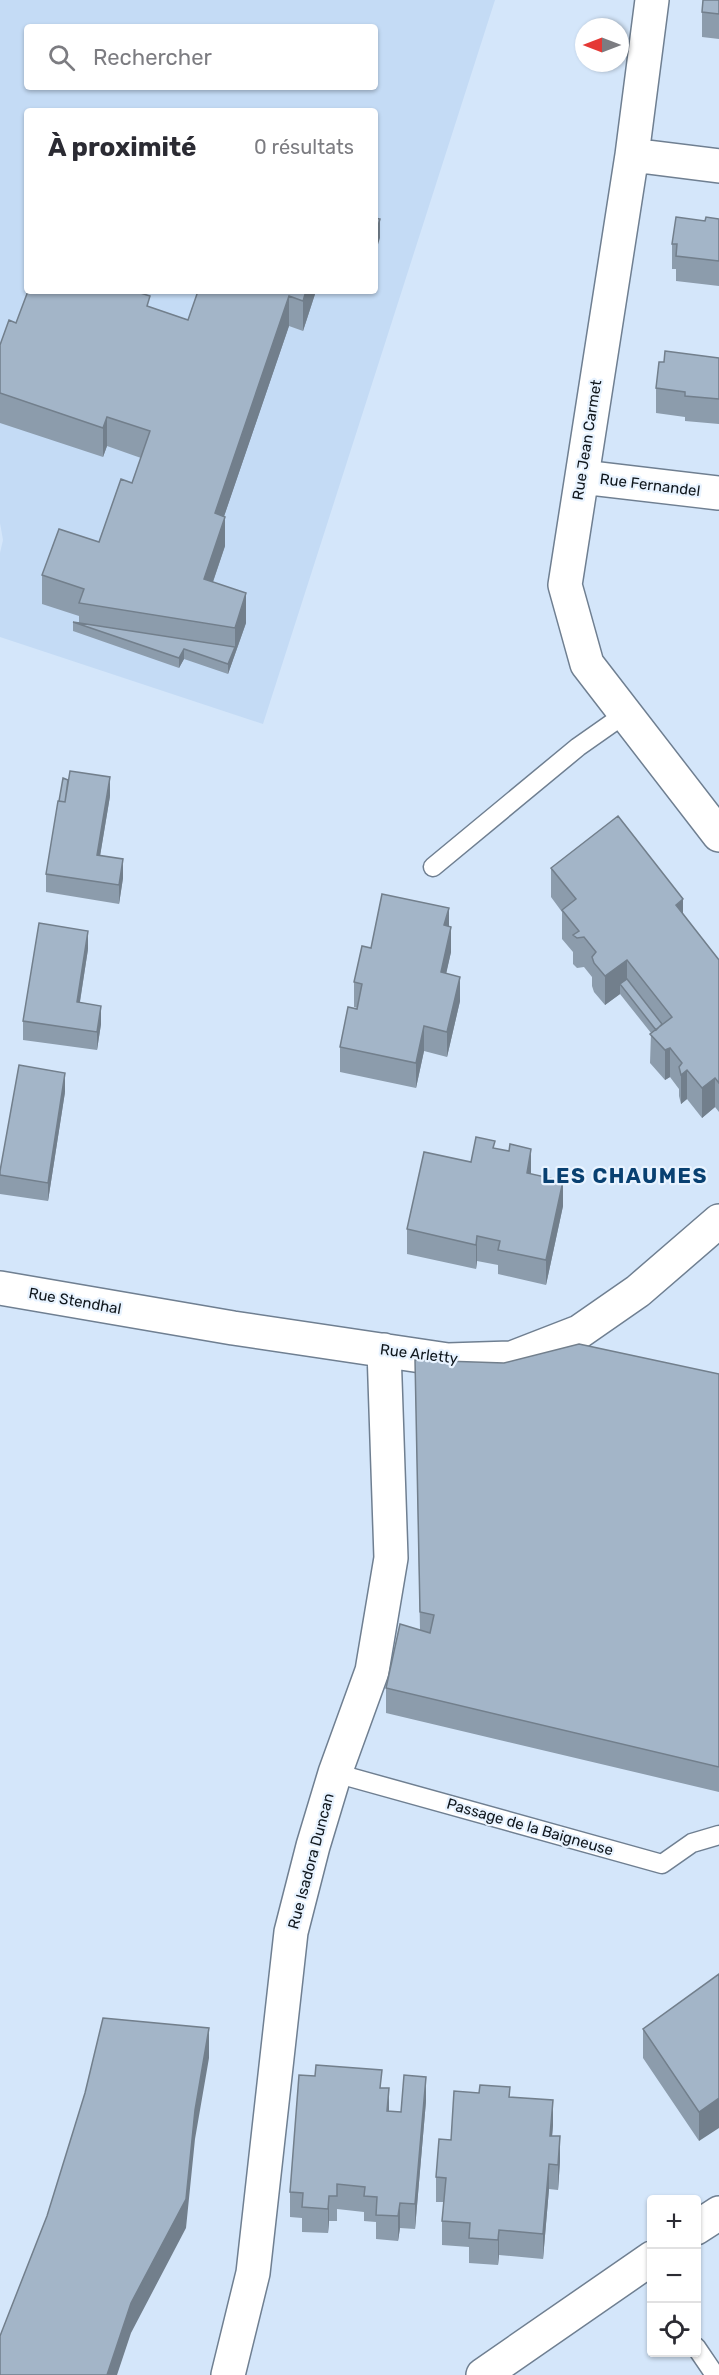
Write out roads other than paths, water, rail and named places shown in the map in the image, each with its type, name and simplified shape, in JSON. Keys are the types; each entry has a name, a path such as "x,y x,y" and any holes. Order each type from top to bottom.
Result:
{"street":[{"name":"Rue Jean Carmet","path":"652,0 632,155 565,585 587,664 719,835"},
{"path":"632,155 719,166"},
{"name":"Rue Fernandel","path":"582,477 719,493"},
{"name":"Rue Arletty","path":"149,1314 448,1360 512,1358 579,1332 638,1291 719,1221"},
{"name":"Rue Stendhal","path":"0,1288 149,1314"},
{"name":"Rue Isadora Duncan","path":"228,2375 253,2273 291,1932 335,1773 372,1671 391,1558 384,1350"},
{"path":"701,2225 719,2213"},
{"path":"483,2375 647,2269"}],"lane":[{"path":"433,867 578,747 625,714"},
{"name":"Passage de la Baigneuse","path":"335,1773 662,1864 692,1843 719,1835"},
{"path":"701,2354 715,2375"}],"district":[{"name":"LES CHAUMES","path":"625,1176"}]}
